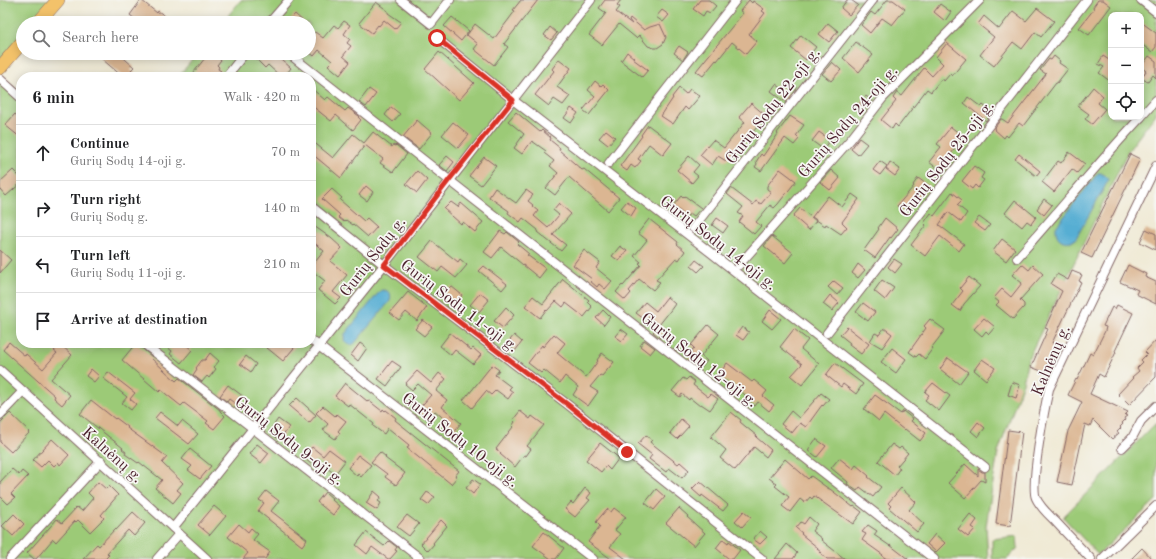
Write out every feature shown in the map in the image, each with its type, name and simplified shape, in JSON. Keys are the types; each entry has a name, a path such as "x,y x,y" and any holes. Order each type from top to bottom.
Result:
{"main road":[{"path":"44,16 58,0"},
{"path":"0,68 16,49"}],"street":[{"path":"275,16 290,0"},
{"path":"401,0 431,24 450,0"},
{"name":"Gurių Sodų g.","path":"157,559 176,531 253,429 384,265 591,0"},
{"path":"609,163 736,0"},
{"name":"Gurių Sodų 22-oji g.","path":"693,228 873,0"},
{"name":"Gurių Sodų 24-oji g.","path":"739,265 851,138 883,98 980,0"},
{"name":"Gurių Sodų 25-oji g.","path":"827,333 1087,0"},
{"path":"1141,0 1156,12"},
{"name":"Gurių Sodų 14-oji g.","path":"437,38 513,100 985,467"},
{"path":"230,72 239,60"},
{"name":"Gurių Sodų 12-oji g.","path":"297,60 312,72"},
{"name":"Gurių Sodų 12-oji g.","path":"316,75 934,559"},
{"path":"0,79 16,93"},
{"path":"1144,114 1156,100"},
{"path":"1017,258 1056,215 1114,145 1138,120"},
{"name":"Kalnėnų g.","path":"1091,559 1040,504 1035,496 1034,485 1045,405 1049,389 1156,166"},
{"name":"Gurių Sodų 11-oji g.","path":"316,210 384,265 567,404 762,559"},
{"name":"Gurių Sodų 10-oji g.","path":"316,344 593,559"},
{"name":"Gurių Sodų 9-oji g.","path":"149,348 421,559"},
{"name":"Kalnėnų g.","path":"0,370 207,559"},
{"path":"0,415 23,391"},
{"path":"1122,448 1132,438 1141,421 1156,406"},
{"path":"10,559 101,461"},
{"path":"1102,559 1156,506"}],"green space":[{"path":"0,0 52,0 38,16 16,16 16,42 0,61"},
{"path":"241,0 1156,0 1156,114 1128,151 1028,359 1023,383 998,452 986,526 988,559 0,559 0,78 16,89 16,348 316,348 316,72 182,72 192,60 316,60 316,16 228,16"},
{"path":"1156,423 1156,500 1098,555 1063,517"},
{"path":"1017,536 1018,548 1007,559 992,559 992,539"}],"water":[{"path":"1098,173 1101,173 1108,178 1108,181 1075,240 1061,240 1057,235 1056,227"},
{"path":"382,290 389,293 391,296 390,301 354,344 348,344 344,339 345,334"}],"building":[{"path":"141,0 157,13 158,11 165,16 131,16 130,15"},
{"path":"521,0 538,0 504,44 508,47 494,65 474,49 478,44 467,35 475,24 494,39 515,11 513,10"},
{"path":"605,0 621,0 617,5 620,7 616,12 632,24 629,20 630,18 644,30 660,24 666,37 663,44 657,48 648,46 639,35 636,38 619,24 602,45 589,35 606,13 599,8"},
{"path":"700,0 709,0 716,6 710,13 706,11 703,16 693,9"},
{"path":"749,0 752,3 753,1 764,9 762,11 765,13 749,34 757,41 746,54 732,42 703,76 696,71 743,13 740,11"},
{"path":"847,0 851,0 858,5 849,15 841,8"},
{"path":"887,0 893,0 905,9 892,25 882,18 870,33 861,25 871,12 875,15"},
{"path":"1098,0 1103,0 1111,6 1089,35 1079,28 1094,9 1093,7"},
{"path":"376,2 401,22 395,29 384,20 372,33 359,23"},
{"path":"940,4 951,12 945,21 934,12"},
{"path":"1037,8 1054,21 1041,37 1035,32 1022,49 1013,42 994,66 980,55 994,37 978,24 984,16 999,29 1013,11 1026,21"},
{"path":"662,10 669,15 663,22 656,17"},
{"path":"452,17 469,31 461,41 444,26"},
{"path":"344,21 350,25 344,34 350,39 347,43 351,46 343,56 350,62 340,75 328,65 332,61 319,50 316,54 316,33 323,38 334,25 338,28"},
{"path":"828,23 838,31 829,42 819,34"},
{"path":"1144,24 1156,33 1156,47 1152,52 1144,46"},
{"path":"550,27 557,33 551,40 544,35"},
{"path":"801,35 816,47 806,60 791,48"},
{"path":"856,42 873,55 859,72 843,58"},
{"path":"947,43 966,59 952,76 950,74 944,81 942,78 931,92 927,89 898,127 895,124 892,129 881,120 896,101 893,98 897,92 902,96 924,68 932,76 943,64 936,57"},
{"path":"679,46 688,52 683,60 674,53"},
{"path":"439,52 474,83 459,100 425,69"},
{"path":"627,52 634,58 633,59 648,70 642,77 621,61"},
{"path":"1054,56 1060,61 1059,63 1068,69 1023,126 1019,123 1008,137 1006,135 1004,138 994,129 995,127 1001,119 1008,123 1046,74 1040,70 1049,59 1051,60"},
{"path":"1103,56 1108,59 1108,80 1099,73 1104,67 1098,64"},
{"path":"1149,56 1156,61 1156,78 1153,75 1148,82 1144,80 1144,74 1146,71 1144,69 1144,63"},
{"path":"559,59 571,68 557,87 570,96 563,105 554,99 549,106 535,95 554,71 552,69"},
{"path":"103,60 126,60 134,67 131,70 133,72 117,72"},
{"path":"203,60 221,60 217,65 220,72 194,72"},
{"path":"257,60 282,60 291,68 288,72 276,72 268,65 265,68"},
{"path":"832,62 841,70 831,81 822,74"},
{"path":"595,81 601,86 603,84 609,90 589,115 583,110 595,96 588,90"},
{"path":"776,84 789,94 784,101 771,91"},
{"path":"1093,87 1103,96 1098,103 1105,109 1092,124 1085,119 1089,114 1078,106"},
{"path":"679,88 686,94 690,89 700,96 688,110 685,107 673,124 661,116"},
{"path":"369,89 376,94 366,107 359,102"},
{"path":"316,92 325,100 328,97 345,111 348,108 359,116 358,117 361,120 353,130 336,115 331,121 316,109"},
{"path":"866,96 872,101 866,109 859,104"},
{"path":"968,97 981,107 983,105 992,112 986,121 964,103"},
{"path":"751,103 766,116 739,149 738,147 726,161 718,156 712,165 700,155 713,140 724,148 745,122 739,117"},
{"path":"391,107 400,114 393,122 385,115"},
{"path":"571,108 578,113 571,123 564,118"},
{"path":"516,112 540,132 542,130 551,138 550,140 560,148 559,150 582,170 584,169 619,198 608,211 569,177 555,195 546,188 558,173 550,166 554,161 544,153 546,151 532,141 522,154 514,148 524,134 508,121"},
{"path":"15,114 16,115 16,134 5,125"},
{"path":"790,116 804,125 796,136 799,139 794,145 785,138 761,171 755,167 757,164 756,162 761,154 763,156 778,134 777,133"},
{"path":"417,120 432,133 419,149 403,137"},
{"path":"453,122 469,135 458,148 442,135"},
{"path":"648,125 672,143 663,155 649,144 638,159 641,161 635,168 631,165 627,171 620,166 642,136 641,135"},
{"path":"951,127 964,137 950,155 953,156 941,171 929,162 941,147 937,144"},
{"path":"606,130 615,137 608,145 599,138"},
{"path":"373,132 392,147 393,145 396,145 407,154 393,172 380,163 383,159 365,145 341,178 316,157 316,144 333,158 353,134 364,143"},
{"path":"819,132 830,140 823,149 812,141"},
{"path":"859,138 867,144 858,155 851,149"},
{"path":"1069,152 1085,164 1077,173 1072,169 1054,192 1042,182 1058,161 1061,163"},
{"path":"1019,154 1040,171 1036,176 1015,159"},
{"path":"1130,154 1140,159 1092,258 1081,253"},
{"path":"447,156 454,162 447,171 439,165"},
{"path":"689,156 699,165 693,172 698,176 692,183 677,170"},
{"path":"484,157 496,166 481,185 469,176"},
{"path":"880,161 887,166 880,175 873,170"},
{"path":"890,162 900,169 895,176 886,169"},
{"path":"974,166 984,173 981,178 984,180 978,188 975,185 972,189 962,181"},
{"path":"780,169 796,181 778,204 774,208 770,205 756,222 761,226 754,234 739,222 743,216 738,213 743,207 727,194 731,188 753,205 756,201 761,204 771,192 767,189 767,186"},
{"path":"13,170 16,173 16,187 6,196 0,189 0,182"},
{"path":"831,170 840,178 830,190 820,182"},
{"path":"417,171 427,180 417,193 406,184"},
{"path":"918,178 929,186 923,193 922,192 905,213 897,206 914,186 913,185"},
{"path":"366,186 373,192 367,201 359,195"},
{"path":"495,188 516,203 526,190 533,195 528,201 538,211 534,216 548,228 559,215 553,210 559,203 571,214 553,235 566,245 561,251 537,232 538,230 523,218 520,222 508,213 509,211 489,197"},
{"path":"332,189 342,198 340,200 364,221 367,218 377,227 368,237 353,224 346,220 344,222 338,217 340,215 322,199"},
{"path":"952,192 962,200 957,205 967,213 961,222 948,212 939,225 964,244 959,251 940,236 925,256 911,245 926,225 924,223 931,213 934,216"},
{"path":"852,194 859,199 842,222 847,227 841,234 812,217 828,196 842,207"},
{"path":"681,196 683,198 685,196 701,208 694,216 690,213 687,217 673,206"},
{"path":"1044,199 1052,205 1044,215 1037,209"},
{"path":"1015,200 1036,217 1031,224 1027,221 1022,227 1005,213"},
{"path":"627,201 636,208 631,216 621,208"},
{"path":"451,202 458,207 461,203 483,222 475,232 463,222 461,224 444,209"},
{"path":"800,208 816,221 809,230 793,216"},
{"path":"979,217 990,225 985,231 974,223"},
{"path":"717,218 728,226 723,233 712,225"},
{"path":"885,218 898,229 891,238 890,237 875,258 864,250"},
{"path":"649,219 678,242 677,244 685,251 679,260 676,258 656,280 660,282 653,290 639,279 629,291 631,293 625,300 616,292 641,265 639,263 641,262 634,256 647,240 638,233"},
{"path":"316,228 342,248 330,261 347,275 333,292 341,298 335,304 318,290 325,281 316,274 316,261 324,251 316,244"},
{"path":"1146,229 1156,234 1156,250 1140,242"},
{"path":"500,231 505,234 507,232 519,242 517,244 529,254 527,255 546,269 539,278 501,247 492,258 484,252"},
{"path":"772,236 793,253 785,263 764,246"},
{"path":"1002,239 1015,249 1006,261 993,251"},
{"path":"432,241 458,262 460,259 467,265 456,278 442,267 438,272 419,257"},
{"path":"620,246 627,251 619,261 612,256"},
{"path":"0,250 11,260 0,273"},
{"path":"584,250 600,262 596,268 612,281 605,289 599,284 597,287 590,281 592,279 573,265"},
{"path":"894,259 902,264 895,273 888,267"},
{"path":"696,260 704,266 698,272 691,266"},
{"path":"858,264 865,270 858,278 852,273"},
{"path":"1022,264 1029,270 1033,265 1043,274 1020,300 1024,304 1024,307 1013,319 996,305 999,302 994,298 1002,289 1011,297 1022,283 1012,275"},
{"path":"1128,265 1146,274 1145,277 1156,282 1156,304 1136,294 1138,290 1120,282"},
{"path":"484,266 507,284 502,290 479,271"},
{"path":"1072,271 1082,275 1079,281 1081,282 1052,343 1056,345 1044,372 1031,367 1048,329 1045,328 1062,291 1051,284 1057,274 1068,280"},
{"path":"969,277 980,286 964,304 960,311 952,305 963,291 960,288"},
{"path":"563,279 589,300 587,302 592,307 584,317 566,303 563,307 556,301 540,318 525,306 533,296 543,304"},
{"path":"882,280 894,288 885,300 874,291"},
{"path":"834,281 843,288 837,295 828,287"},
{"path":"451,286 462,295 454,306 442,296"},
{"path":"408,292 427,307 417,321 406,312 399,320 390,313"},
{"path":"480,293 489,300 479,312 470,305"},
{"path":"830,295 839,303 832,311 823,304"},
{"path":"667,297 675,304 659,325 666,330 660,338 653,332 658,325 647,316 644,319 636,313 645,302 656,311"},
{"path":"863,303 875,312 868,321 856,312"},
{"path":"1117,305 1133,313 1104,377 1099,374 1090,394 1128,412 1125,415 1127,416 1124,418 1125,420 1120,427 1121,428 1117,432 1119,433 1112,439 1093,420 1090,426 1085,424 1072,485 1057,482 1068,431 1082,402 1068,395 1090,353 1093,355 1105,331 1106,327 1103,326 1112,307 1115,309"},
{"path":"506,307 514,315 503,328 494,321"},
{"path":"603,310 610,317 604,325 596,318"},
{"path":"770,310 781,319 772,329 762,321"},
{"path":"984,318 995,327 989,334 986,331 982,336 974,329"},
{"path":"930,319 945,330 925,359 919,354 916,357 909,352 926,328 924,326"},
{"path":"423,320 432,327 424,336 415,329"},
{"path":"708,325 719,334 701,356 707,361 701,368 687,356 694,348 691,345"},
{"path":"742,327 749,332 743,340 736,335"},
{"path":"847,327 869,344 861,354 849,345 850,343 840,335"},
{"path":"884,328 892,334 882,348 870,341 875,333 879,335"},
{"path":"621,329 628,334 622,341 615,336"},
{"path":"794,329 808,340 801,349 819,364 802,385 791,376 802,364 780,347"},
{"path":"450,333 471,350 473,348 481,355 473,364 455,350 451,355 440,346"},
{"path":"554,334 565,343 557,353 586,377 602,353 614,362 590,387 598,392 588,406 573,395 578,387 565,376 560,383 544,370 541,373 528,363 542,345 543,347"},
{"path":"514,335 522,342 515,351 507,344"},
{"path":"644,340 655,348 650,354 640,346"},
{"path":"1156,340 1156,377 1129,405 1118,394 1139,371 1137,368 1143,362 1141,360 1147,354 1145,352"},
{"path":"9,342 43,369 57,353 54,351 57,348 64,348 72,355 51,379 70,395 62,405 54,398 55,396 3,350"},
{"path":"360,343 367,348 358,361 351,355"},
{"path":"132,348 142,348 176,381 179,378 220,410 225,416 214,429 206,423 208,421 184,403 181,406 161,390 159,392 122,360"},
{"path":"168,348 190,348 192,350 181,363 170,354 172,351"},
{"path":"267,348 294,348 283,361"},
{"path":"892,348 906,359 896,373 881,362"},
{"path":"210,353 219,361 214,367 216,369 209,378 207,376 202,382 193,375 202,360 205,360"},
{"path":"246,356 256,364 251,372 240,364"},
{"path":"948,358 968,372 959,384 940,369"},
{"path":"982,359 995,368 986,380 974,370"},
{"path":"392,361 401,367 387,386 378,379"},
{"path":"727,363 752,382 754,380 767,391 763,396 774,405 769,411 758,402 755,406 748,401 750,399 732,384 731,385 718,376"},
{"path":"835,363 863,384 856,394 843,384 841,387 826,375"},
{"path":"492,365 499,370 495,375 511,387 509,389 513,392 508,399 496,390 491,395 486,391 472,408 463,400"},
{"path":"91,369 99,376 94,382 86,376"},
{"path":"417,371 431,383 439,373 446,379 436,391 447,400 442,407 461,423 452,434 444,427 448,422 435,411 428,420 417,411 431,395 418,384 412,390 405,384"},
{"path":"108,372 135,393 130,399 136,404 131,410 122,403 127,397 103,378"},
{"path":"689,377 695,382 693,385 708,397 711,394 718,399 710,410 701,404 700,406 690,398 689,400 682,394 680,397 672,391 683,378 686,380"},
{"path":"1012,382 1020,385 1016,398 1008,395"},
{"path":"345,383 382,411 383,409 385,411 386,410 396,418 395,420 459,471 455,476 457,477 451,484 407,448 409,445 388,428 384,434 349,404 348,406 335,396"},
{"path":"933,383 950,396 939,411 925,400 929,395 925,392"},
{"path":"228,385 244,397 237,405 229,399 227,402 220,396"},
{"path":"821,393 829,399 823,406 822,405 806,427 800,423 792,433 781,424 791,411 799,418"},
{"path":"875,395 901,414 903,411 913,419 911,421 926,433 920,441 884,414 879,421 864,409"},
{"path":"297,398 316,415 309,423 289,406"},
{"path":"91,400 167,457 162,463 183,483 177,490 181,493 173,503 155,488 162,480 139,462 138,463 125,454 126,452 122,449 123,448 80,414"},
{"path":"323,406 335,416 337,414 346,421 338,431 340,433 335,439 323,430 328,424 316,413"},
{"path":"520,411 530,419 532,416 544,425 527,446 531,449 526,456 524,455 515,467 496,449 513,427 512,426 515,422 513,420"},
{"path":"160,412 178,426 182,421 198,434 189,444 155,418"},
{"path":"731,412 771,450 766,457 754,447 735,470 720,458 726,450 711,437"},
{"path":"10,413 30,432 11,452 0,442 0,423"},
{"path":"278,419 289,427 280,440 269,432"},
{"path":"681,419 689,426 677,439 670,433"},
{"path":"978,422 985,428 978,437 971,431"},
{"path":"1008,430 1022,432 1010,526 996,524"},
{"path":"646,435 652,440 650,442 678,464 680,462 689,470 682,478 669,468 666,472 649,459 652,455 638,444"},
{"path":"52,439 69,455 60,465 58,462 54,466 48,460 41,467 33,460"},
{"path":"816,439 826,446 817,457 808,450"},
{"path":"600,443 619,458 610,470 606,466 601,472 586,460"},
{"path":"257,444 269,453 261,463 249,454"},
{"path":"892,444 899,449 901,447 908,453 897,466 900,468 895,475 878,461"},
{"path":"312,447 323,456 329,449 345,461 335,474 316,460 312,465 303,457"},
{"path":"190,449 211,466 200,479 188,470 192,466 182,459"},
{"path":"380,452 386,457 385,458 405,473 396,485 385,477 387,474 371,462"},
{"path":"358,455 371,465 361,477 358,474 357,476 348,468"},
{"path":"839,458 853,469 856,465 881,487 873,497 860,487 857,491 847,484 848,482 831,468"},
{"path":"785,459 808,479 811,476 862,512 853,524 814,496 812,499 810,497 805,503 800,499 790,512 782,506 789,497 775,486 777,484 769,478"},
{"path":"965,464 978,476 978,469 985,472 985,482 981,480 965,498 948,483"},
{"path":"12,469 19,475 22,471 28,476 11,494 15,498 8,504 0,496 0,482"},
{"path":"473,479 480,484 473,494 466,488"},
{"path":"700,481 728,505 723,511 702,495 701,497 692,489"},
{"path":"98,482 106,489 109,486 118,495 101,515 104,518 90,532 78,520 76,522 75,521 56,542 53,539 36,559 27,553 57,519 62,523 77,507 82,511 93,498 88,493"},
{"path":"585,488 591,493 587,498 590,500 575,517 565,509 571,502 573,504"},
{"path":"901,488 916,502 909,510 924,524 917,532 889,508 891,506 888,503"},
{"path":"656,489 665,497 654,510 645,503"},
{"path":"266,491 279,501 271,511 307,539 302,546 258,511 264,503 259,500"},
{"path":"374,491 381,497 378,501 381,503 377,510 366,503"},
{"path":"325,492 339,506 333,515 317,502"},
{"path":"427,492 435,497 428,505 421,500"},
{"path":"214,506 226,516 210,535 198,525"},
{"path":"614,508 626,517 615,530 620,534 610,547 626,559 611,559 588,542 600,526 596,522 607,509 611,512"},
{"path":"679,508 705,533 694,546 666,523"},
{"path":"744,511 751,517 742,527 735,521"},
{"path":"133,512 145,523 134,536 128,530 107,553 109,555 105,559 83,559 97,544 99,546"},
{"path":"14,514 24,524 13,536 2,526"},
{"path":"970,514 977,520 972,527 975,529 968,537 958,529"},
{"path":"407,515 419,524 409,536 397,527"},
{"path":"809,517 817,524 812,531 845,559 827,559 820,553 821,552 817,549 818,548 801,534 802,533 796,528 801,522 804,524"},
{"path":"441,520 447,526 428,551 421,544"},
{"path":"239,524 248,532 251,528 258,534 253,540 270,552 265,559 243,559 248,553 228,537"},
{"path":"868,525 877,531 874,535 908,559 887,559 862,540 866,534 862,532"},
{"path":"760,531 767,537 760,544 753,539"},
{"path":"366,532 384,546 389,541 397,547 395,550 397,551 390,559 372,547 367,554 356,545"},
{"path":"544,532 564,548 556,559 551,559 533,546"},
{"path":"935,534 945,543 936,552 927,544"},
{"path":"723,539 728,543 729,541 740,550 733,559 729,559 716,548"},
{"path":"787,544 797,553 793,559 775,559"},
{"path":"1142,548 1152,559 1131,559"}],"route":[{"path":"437,38 513,100 384,265 567,404 627,452"}]}
